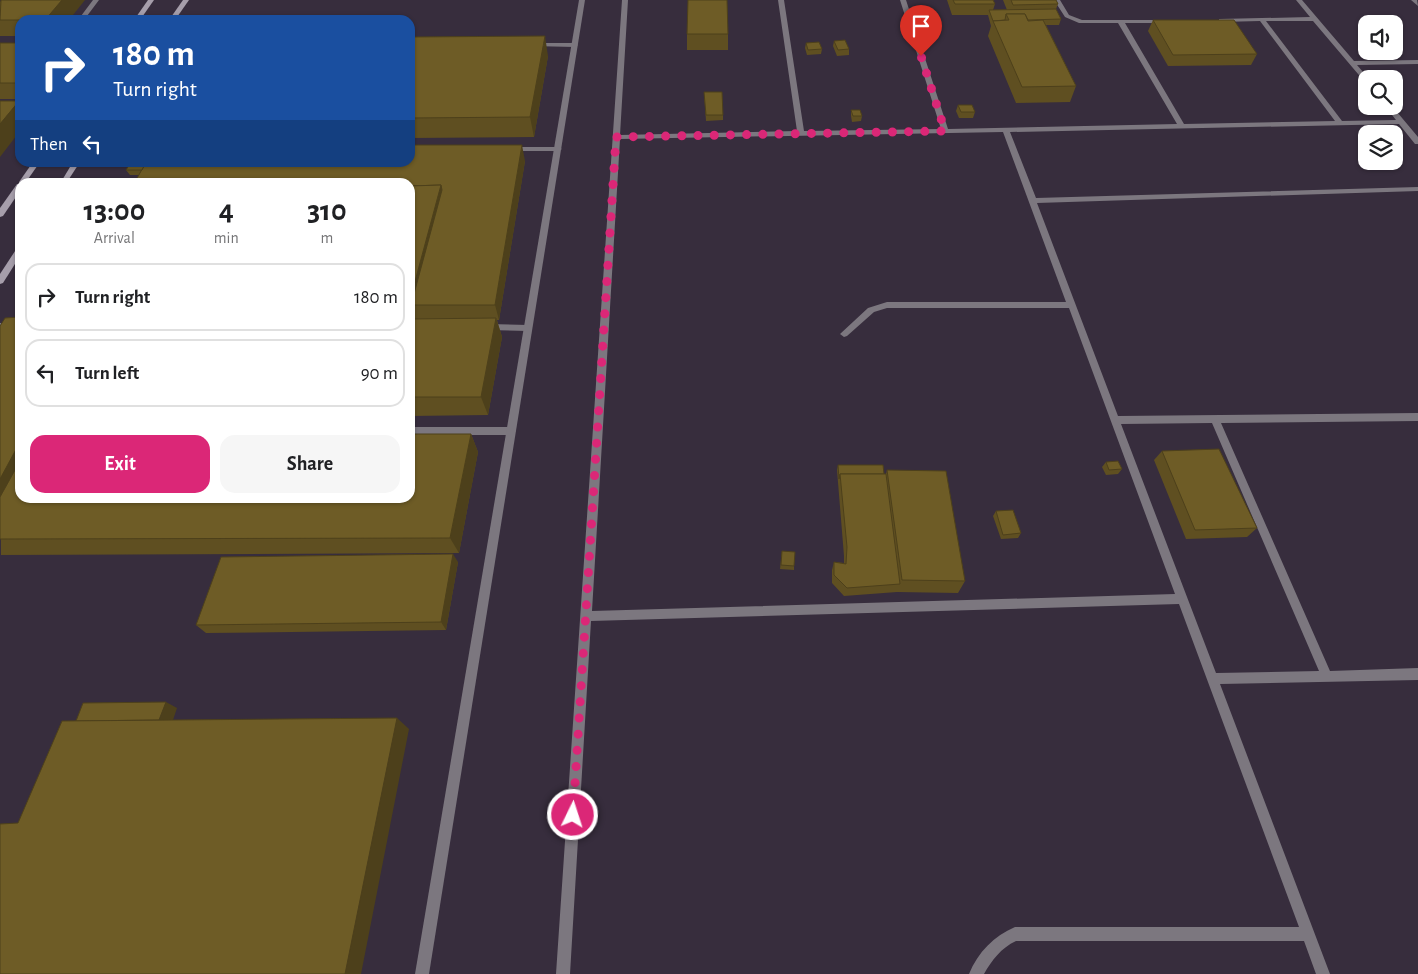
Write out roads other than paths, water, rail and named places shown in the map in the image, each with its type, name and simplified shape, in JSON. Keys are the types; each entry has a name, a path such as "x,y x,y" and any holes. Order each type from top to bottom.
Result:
{"main road":[{"path":"140,15 151,0"},
{"path":"176,15 186,0"},
{"path":"25,178 33,167"},
{"path":"67,178 74,167"},
{"path":"0,214 15,193"},
{"path":"0,281 15,258"}],"street":[{"path":"85,15 96,0"},
{"path":"422,974 582,0"},
{"path":"563,974 625,0"},
{"path":"781,0 801,134"},
{"path":"903,0 945,131"},
{"path":"1057,0 1064,14 1076,21 1168,21"},
{"path":"1299,0 1358,70"},
{"path":"1414,0 1418,4"},
{"path":"1215,20 1315,19"},
{"path":"1262,20 1340,123"},
{"path":"1120,21 1182,126"},
{"path":"526,45 575,45"},
{"path":"1352,63 1418,62"},
{"path":"1395,115 1418,142"},
{"path":"616,137 1401,122"},
{"path":"1006,130 1323,974"},
{"path":"498,149 558,149"},
{"path":"1033,201 1418,189"},
{"path":"844,334 871,310 886,305 1072,304"},
{"path":"0,326 15,326"},
{"path":"479,327 528,328"},
{"path":"1115,420 1418,416"},
{"path":"1215,419 1327,676"},
{"path":"415,431 511,431"},
{"path":"586,616 1182,600"},
{"path":"1212,679 1418,674"},
{"path":"976,974 992,948 1003,939 1015,934 1308,934"}]}
